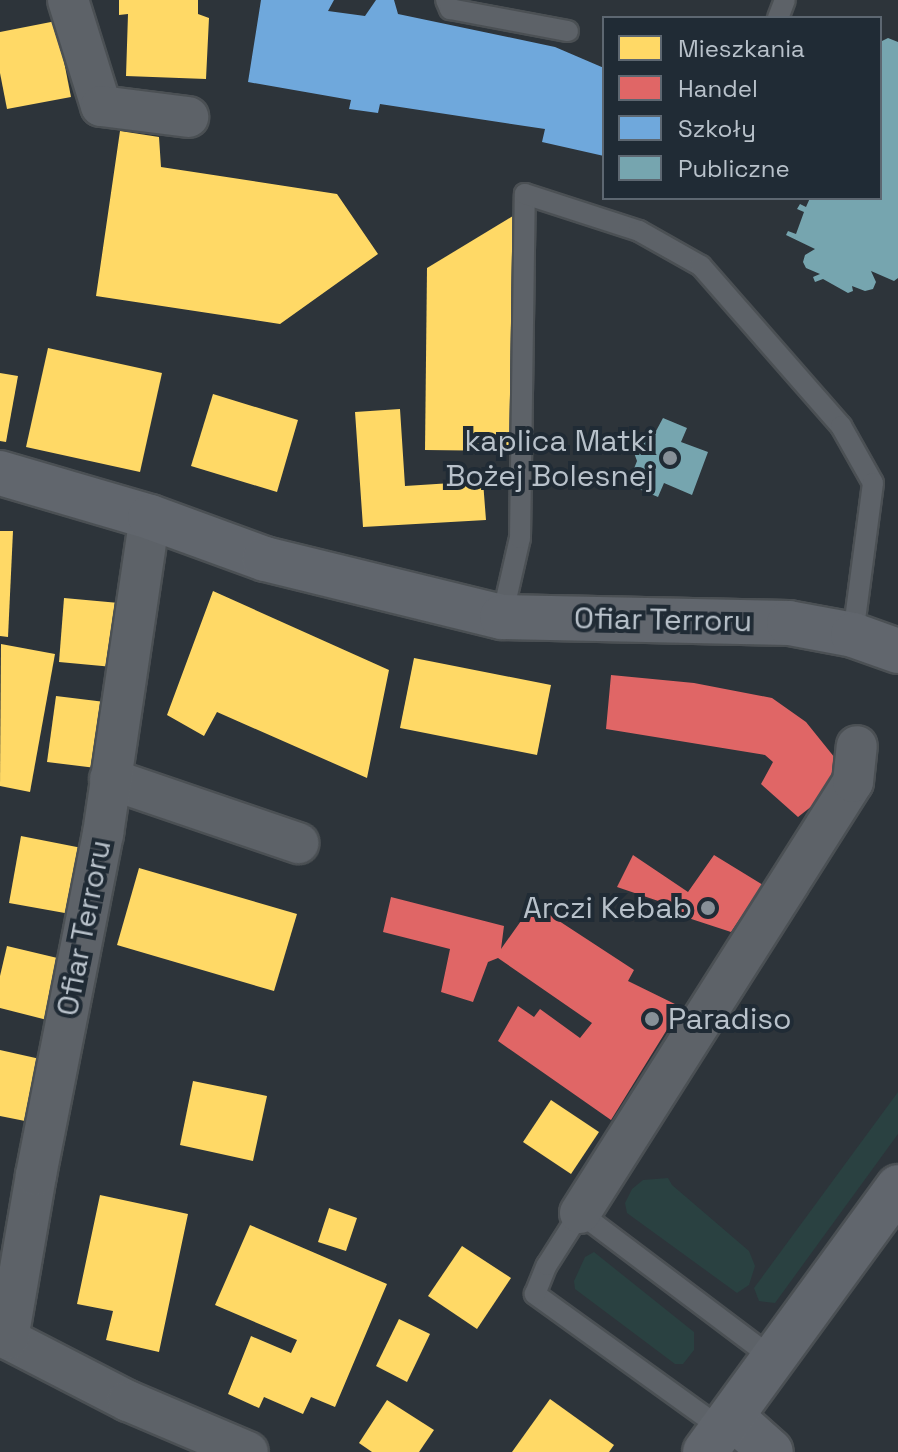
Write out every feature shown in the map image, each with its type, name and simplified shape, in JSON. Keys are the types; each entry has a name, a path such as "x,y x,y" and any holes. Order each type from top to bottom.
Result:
{"street":[{"path":"68,0 101,106 188,117"},
{"name":"Ofiar Terroru","path":"0,473 150,517 265,559 502,617 789,623 853,635 898,651"},
{"name":"Ofiar Terroru","path":"4,1337 103,834 150,517"},
{"path":"580,1213 853,782 857,746"},
{"path":"110,779 298,843"},
{"path":"771,1452 720,1432 898,1187"},
{"path":"4,1337 128,1401 248,1452"}],"lane":[{"path":"446,0 450,9 568,31"},
{"path":"502,617 520,538 525,194 639,231 701,266 841,426 873,483 853,635"},
{"path":"720,1432 535,1294 547,1265 580,1213 774,1359"}],"green space":[{"path":"898,1092 898,1134 775,1303 759,1301 754,1288"},
{"path":"668,1178 672,1185 749,1251 755,1266 749,1285 737,1293 627,1213 625,1203 632,1189 643,1180"},
{"path":"594,1252 694,1332 694,1350 683,1364 675,1364 575,1289 574,1281 585,1257"}],"building: Mieszkania":[{"path":"119,0 198,0 198,14 209,18 206,79 126,76 128,14 119,15"},
{"path":"56,21 71,97 7,109 0,73 0,32"},
{"path":"120,131 159,137 161,167 337,194 378,254 280,324 96,296"},
{"path":"513,216 510,451 425,450 427,268"},
{"path":"48,348 162,373 140,472 26,447"},
{"path":"0,373 18,376 6,442 0,441"},
{"path":"213,394 298,420 277,492 191,466"},
{"path":"400,409 405,486 483,481 486,520 363,527 355,412"},
{"path":"0,531 13,531 8,637 0,636"},
{"path":"213,591 389,670 367,778 217,712 204,736 167,715"},
{"path":"64,598 119,603 113,667 59,662"},
{"path":"1,644 55,654 30,792 0,786"},
{"path":"414,658 551,685 537,755 400,728"},
{"path":"56,696 105,702 96,768 47,762"},
{"path":"21,836 87,849 76,915 9,903"},
{"path":"139,868 297,914 274,991 117,945"},
{"path":"7,946 70,961 55,1022 0,1008 0,976"},
{"path":"0,1050 49,1061 35,1123 0,1116"},
{"path":"193,1081 267,1096 253,1161 180,1145"},
{"path":"551,1100 599,1132 571,1174 523,1142"},
{"path":"100,1195 188,1214 159,1352 106,1340 113,1311 77,1304"},
{"path":"329,1208 357,1218 346,1251 318,1242"},
{"path":"250,1225 387,1284 335,1407 311,1397 303,1414 264,1397 259,1408 228,1394 251,1336 291,1353 297,1340 215,1305"},
{"path":"462,1246 511,1278 477,1329 428,1296"},
{"path":"399,1319 430,1334 407,1382 376,1366"},
{"path":"550,1399 614,1445 609,1452 512,1452"},
{"path":"387,1400 434,1430 419,1452 372,1452 359,1443"}],"building: Handel":[{"path":"611,675 694,683 772,698 806,722 839,763 826,795 798,817 761,784 773,762 765,755 606,729"},
{"path":"633,855 688,892 714,855 763,885 731,932 673,913 676,907 617,887"},
{"path":"391,897 504,926 501,949 533,904 634,970 628,981 681,1007 611,1120 498,1041 518,1006 534,1017 540,1009 580,1038 592,1023 498,958 488,962 473,1002 441,992 450,949 383,932"}],"building: Szkoły":[{"path":"261,0 334,0 328,11 365,16 376,0 394,0 398,14 555,47 602,67 602,156 542,142 545,129 380,104 378,113 349,109 351,100 248,82"}],"building: Publiczne":[{"path":"888,38 898,42 898,278 894,281 871,271 876,282 873,289 865,291 852,286 853,291 848,293 823,279 815,282 813,277 820,274 806,268 803,262 805,255 815,249 786,235 788,231 796,234 804,212 797,209 800,204 806,207 809,200 882,200 882,41"},
{"name":"kaplica Matki Bożej Bolesnej","path":"663,418 687,428 681,442 708,452 692,495 664,483 658,497 634,487 639,474 633,471 637,461 633,450 646,439 650,429 656,431"}],"place":[{"name":"kaplica Matki Bożej Bolesnej","path":"670,458"},
{"name":"Arczi Kebab","path":"708,908"},
{"name":"Paradiso","path":"652,1019"}]}
